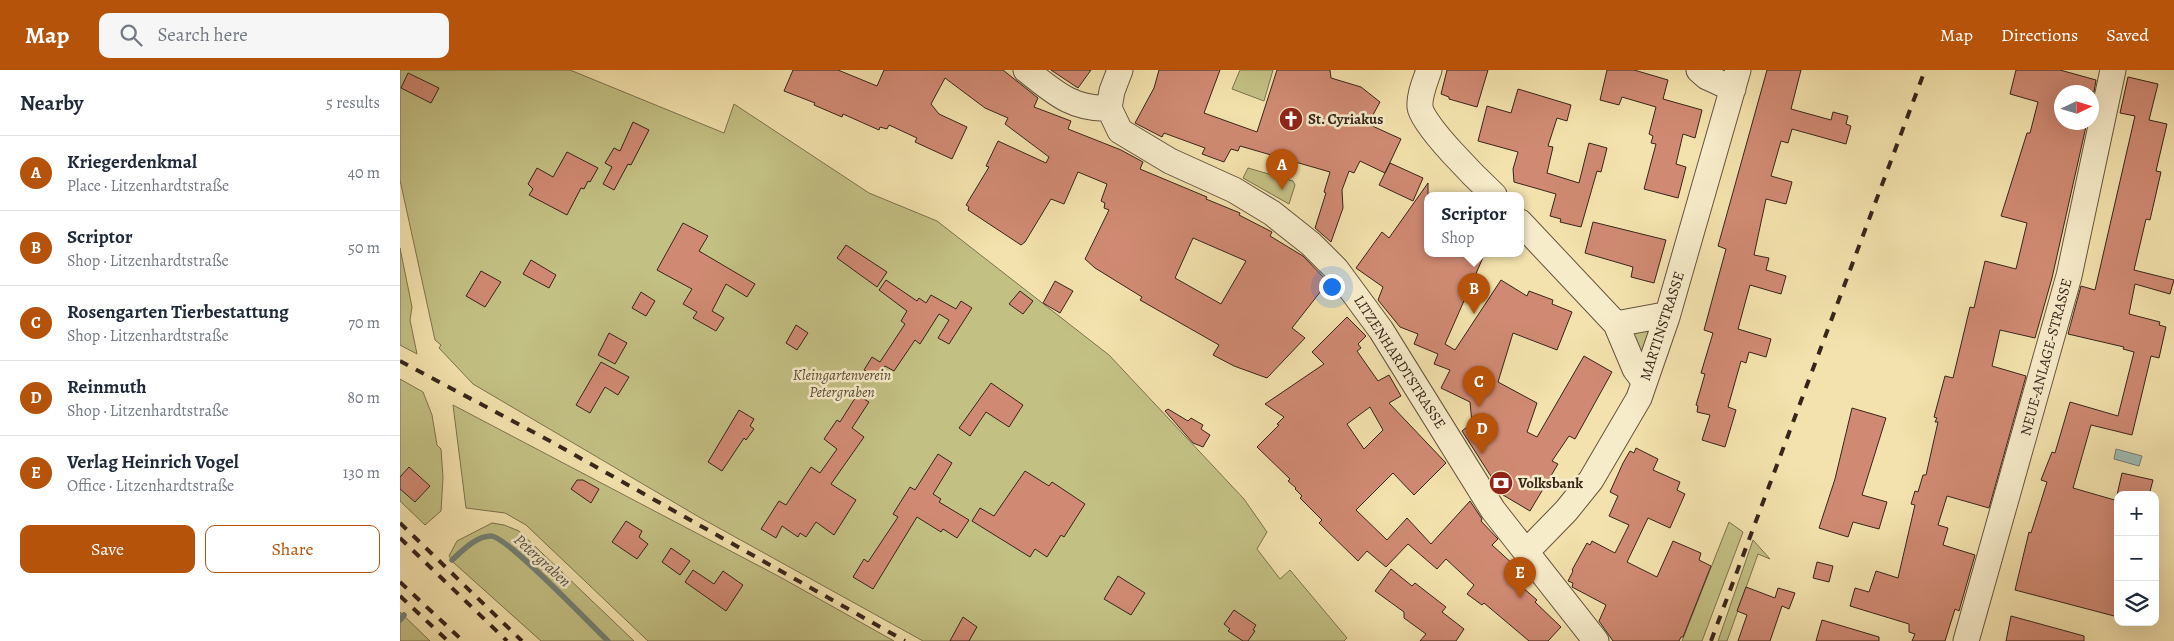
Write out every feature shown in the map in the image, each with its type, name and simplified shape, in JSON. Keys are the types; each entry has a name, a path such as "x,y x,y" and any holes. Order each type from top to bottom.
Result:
{"street":[{"path":"1026,70 1062,97 1082,107 1094,109 1109,108 1112,91 1120,70"},
{"path":"1429,70 1421,97 1420,109 1429,125 1491,192"},
{"path":"1698,70 1707,77 1736,79"},
{"name":"NEUE-ANLAGE-STRASSE","path":"1966,641 2069,276 2113,70"},
{"name":"MARTINSTRASSE","path":"1526,552 1566,511 1591,480 1639,398 1667,317 1736,79"},
{"name":"LITZENHARDTSTRASSE","path":"1109,108 1120,131 1170,162 1234,190 1272,212 1311,244 1336,269 1381,330 1493,510 1596,641"},
{"path":"1524,226 1616,324 1635,369 1644,381"},
{"path":"1616,324 1659,316 1667,317"}],"green space":[{"name":"Kleingartenverein Petergraben","path":"400,70 570,70 724,133 734,104 869,193 937,221 1109,355 1244,499 1267,532 1257,549 1280,579 1290,570 1347,638 1344,641 923,641 699,517 473,384 439,348 441,345 435,340 400,180"},
{"path":"1240,70 1273,70 1264,101 1232,89"},
{"path":"1248,168 1293,181 1295,185 1289,204 1243,178"},
{"path":"400,248 412,307 410,320 417,354 400,345"},
{"path":"1632,331 1653,331 1643,361"},
{"path":"400,379 423,392 432,415 437,445 441,449 443,477 441,511 425,525 400,501"},
{"path":"453,405 780,577 894,641 648,641 526,525 505,513 466,508"},
{"path":"1729,522 1743,532 1702,641 1682,641"},
{"path":"492,523 519,531 634,641 541,641 454,563 449,556 457,541"},
{"path":"1753,540 1770,559 1758,554 1727,641 1718,641"},
{"path":"400,612 430,641 400,641"}],"water":[{"path":"2116,449 2142,456 2139,466 2114,459"}],"building":[{"path":"793,70 838,70 877,86 884,70 1003,70 1038,98 1034,107 1071,121 1068,129 1121,150 1143,162 1140,169 1240,213 1239,215 1272,232 1270,236 1303,256 1328,282 1292,328 1305,338 1267,378 1234,366 1213,355 1219,345 1140,300 1142,297 1095,268 1085,259 1109,210 1104,208 1105,203 1101,201 1107,184 1078,172 1064,204 1051,199 1025,242 1021,245 968,210 969,207 966,205 989,167 986,166 998,141 1046,163 1049,157 1005,124 1008,118 985,108 945,78 931,104 939,114 967,127 952,159 915,142 917,138 889,125 887,129 880,127 879,130 843,114 842,117 814,105 815,103 784,91","holes":["1193,238 1246,261 1221,304 1175,278"]},
{"path":"1051,70 1091,70 1078,88"},
{"path":"1159,70 1220,70 1204,113 1257,132 1277,70 1330,70 1331,78 1361,87 1380,102 1368,124 1401,139 1385,173 1360,161 1354,173 1349,171 1342,190 1343,208 1331,242 1315,228 1326,193 1324,192 1330,172 1240,146 1238,151 1231,149 1224,162 1202,154 1205,148 1164,133 1162,137 1135,123 1154,88"},
{"path":"1447,70 1488,70 1477,107 1449,99 1449,97 1441,94"},
{"path":"1607,70 1634,70 1668,80 1663,99 1702,110 1695,138 1683,134 1676,164 1686,167 1678,198 1644,189 1656,144 1651,143 1653,136 1649,134 1656,107 1622,97 1619,105 1600,100"},
{"path":"1767,70 1801,70 1791,109 1831,120 1833,112 1848,116 1846,124 1851,126 1846,144 1792,129 1788,143 1781,141 1771,176 1792,182 1786,204 1766,199 1754,255 1769,258 1766,270 1786,276 1781,294 1750,285 1738,329 1771,339 1766,357 1749,352 1746,363 1741,361 1728,407 1736,410 1725,447 1702,440 1710,415 1697,412 1698,406 1696,405 1705,374 1701,373 1713,333 1704,330 1726,249 1718,246"},
{"path":"2016,70 2060,70 2096,80 2095,85 2054,85 2054,130 2085,130 2052,278 2035,338 2000,330 1992,366 2026,376 1989,508 1947,496 1938,525 1948,528 1943,545 1975,555 1959,611 1955,609 1945,641 1912,641 1915,634 1909,632 1909,624 1850,606 1855,588 1869,592 1876,571 1898,578 1915,505 1911,504 1915,491 1918,492 1923,475 1926,475 1938,422 1935,422 1937,418 1934,417 1945,376 1953,378 1970,307 1974,308 1985,261 2016,269 2027,223 2001,216 2027,133 2030,133 2038,102 2010,94"},
{"path":"408,73 439,88 431,103 401,88"},
{"path":"2128,77 2158,84 2149,120 2167,124 2156,171 2161,172 2150,220 2146,219 2134,270 2174,280 2170,294 2135,284 2129,314 2160,322 2159,325 2166,327 2159,358 2151,356 2132,435 2091,425 2073,488 2114,500 2114,616 2015,590 2029,532 2031,533 2047,482 2041,480 2052,452 2055,453 2070,402 2118,416 2134,352 2123,349 2124,347 2068,334 2081,286 2095,290 2135,116 2120,113"},
{"path":"1518,89 1571,105 1567,121 1557,118 1548,146 1553,147 1547,173 1579,183 1589,143 1607,148 1601,172 1597,171 1581,227 1560,222 1561,219 1550,216 1556,194 1514,182 1513,169 1518,152 1478,141 1487,106 1511,113"},
{"path":"633,122 649,130 631,165 628,164 614,190 603,184 612,167 605,163 614,148 620,151"},
{"path":"567,152 598,168 590,182 588,181 584,189 581,188 567,215 529,195 533,189 528,184 537,168 553,177"},
{"path":"1390,163 1423,178 1413,201 1379,185"},
{"path":"1428,183 1428,192 1424,192 1424,257 1483,257 1445,344 1455,350 1501,280 1527,296 1529,291 1553,300 1552,304 1572,312 1557,350 1513,333 1498,382 1537,403 1527,432 1537,437 1584,356 1612,372 1575,439 1569,436 1552,461 1558,464 1530,511 1503,495 1462,431 1472,423 1470,402 1441,388 1450,370 1434,364 1438,354 1414,344 1418,334 1400,327 1378,300 1383,287 1356,268 1382,232 1389,238"},
{"path":"1593,222 1666,240 1654,283 1631,277 1633,267 1585,253"},
{"path":"683,223 708,236 699,251 755,284 747,297 726,284 712,311 724,318 716,331 693,318 697,312 683,304 692,289 657,270"},
{"path":"846,245 887,272 877,287 837,258"},
{"path":"531,260 556,275 549,288 523,274"},
{"path":"481,271 501,282 485,307 466,296"},
{"path":"886,280 917,301 919,298 926,303 931,295 956,309 961,301 972,308 949,344 938,338 949,320 939,314 920,344 915,340 894,371 885,366 877,378 864,370 872,357 880,362 905,324 901,321 907,311 879,290"},
{"path":"1055,281 1073,291 1060,313 1043,303"},
{"path":"1020,291 1033,301 1023,314 1009,304"},
{"path":"641,292 655,301 646,316 632,308"},
{"path":"1347,317 1366,336 1358,344 1361,348 1357,351 1378,381 1389,375 1401,396 1389,403 1446,463 1414,495 1393,473 1356,510 1387,540 1407,518 1431,544 1470,501 1482,519 1481,521 1498,539 1492,545 1515,566 1507,574 1537,600 1535,602 1561,627 1548,641 1529,641 1484,603 1482,605 1467,594 1474,585 1446,559 1437,569 1408,544 1386,567 1367,551 1358,561 1319,523 1322,520 1300,498 1302,496 1288,481 1290,479 1257,447 1279,425 1277,424 1284,417 1265,404 1324,364 1312,352","holes":["1370,407 1383,430 1364,449 1347,424"]},
{"path":"796,325 808,333 797,350 786,343"},
{"path":"609,333 627,343 615,364 598,355"},
{"path":"601,362 629,377 618,395 605,387 590,413 576,405"},
{"path":"991,383 1023,405 1009,427 986,412 970,436 959,428"},
{"path":"857,395 869,402 852,428 864,437 831,484 856,500 834,535 816,522 806,537 800,533 798,537 782,526 776,538 761,529 779,501 786,505 811,467 820,473 837,449 824,439 837,420 840,422"},
{"path":"1852,408 1886,418 1862,495 1887,502 1879,529 1853,522 1848,537 1819,528 1835,479"},
{"path":"1168,409 1188,421 1191,418 1203,425 1201,429 1210,435 1203,447 1193,443 1165,411"},
{"path":"739,410 754,419 750,426 754,429 746,440 744,438 722,471 708,462"},
{"path":"1636,448 1658,459 1653,470 1680,482 1677,490 1685,494 1670,528 1648,518 1627,562 1657,577 1673,541 1701,553 1699,560 1711,566 1683,637 1679,641 1613,641 1599,621 1606,605 1572,587 1573,583 1568,581 1587,543 1590,545 1592,541 1615,553 1629,525 1609,516 1618,496 1610,492 1630,451 1634,453"},
{"path":"938,454 952,463 933,494 941,499 939,502 969,520 957,538 943,529 941,532 917,517 873,589 853,577 864,559 868,562 898,517 893,514 910,487 915,490"},
{"path":"409,467 430,486 415,502 400,489 400,477"},
{"path":"1025,471 1049,486 1052,482 1085,504 1064,537 1061,535 1047,557 1035,549 1030,557 972,521 980,508 994,516"},
{"path":"2122,473 2153,480 2150,491 2118,491"},
{"path":"577,480 583,480 599,489 591,503 571,489"},
{"path":"626,521 642,531 639,537 648,544 637,559 612,542"},
{"path":"671,548 690,561 680,575 662,562"},
{"path":"1817,562 1833,566 1829,582 1813,578"},
{"path":"1391,569 1412,586 1415,583 1446,607 1442,612 1464,629 1456,641 1420,641 1426,634 1404,618 1404,612 1375,591"},
{"path":"693,570 714,584 723,571 743,585 726,611 685,582"},
{"path":"1118,576 1145,593 1131,615 1104,599"},
{"path":"1746,587 1775,598 1778,588 1795,593 1789,609 1782,606 1770,641 1738,641 1747,615 1737,611"},
{"path":"1234,610 1256,625 1253,630 1255,631 1248,641 1243,641 1228,631 1230,629 1224,624"},
{"path":"2011,616 2084,636 2084,641 2006,641"},
{"path":"963,617 977,627 969,641 950,641"},
{"path":"1822,620 1879,637 1879,641 1816,641"}],"waterway":[{"name":"Petergraben","path":"452,560 480,538 491,536 500,540 531,565 608,641"},
{"path":"400,620 404,615"}],"railway":[{"path":"1711,641 1925,70"},
{"path":"400,361 550,441 905,641"},
{"path":"400,523 522,641"},
{"path":"400,538 507,641"},
{"path":"400,582 463,641"},
{"path":"400,596 448,641"}],"place":[{"name":"St. Cyriakus","path":"1291,119"},
{"name":"Kriegerdenkmal","path":"1282,190"},
{"name":"Scriptor","path":"1474,314"},
{"name":"Rosengarten Tierbestattung","path":"1479,407"},
{"name":"Reinmuth","path":"1482,454"},
{"name":"Volksbank","path":"1501,483"},
{"name":"Verlag Heinrich Vogel","path":"1520,598"}]}
